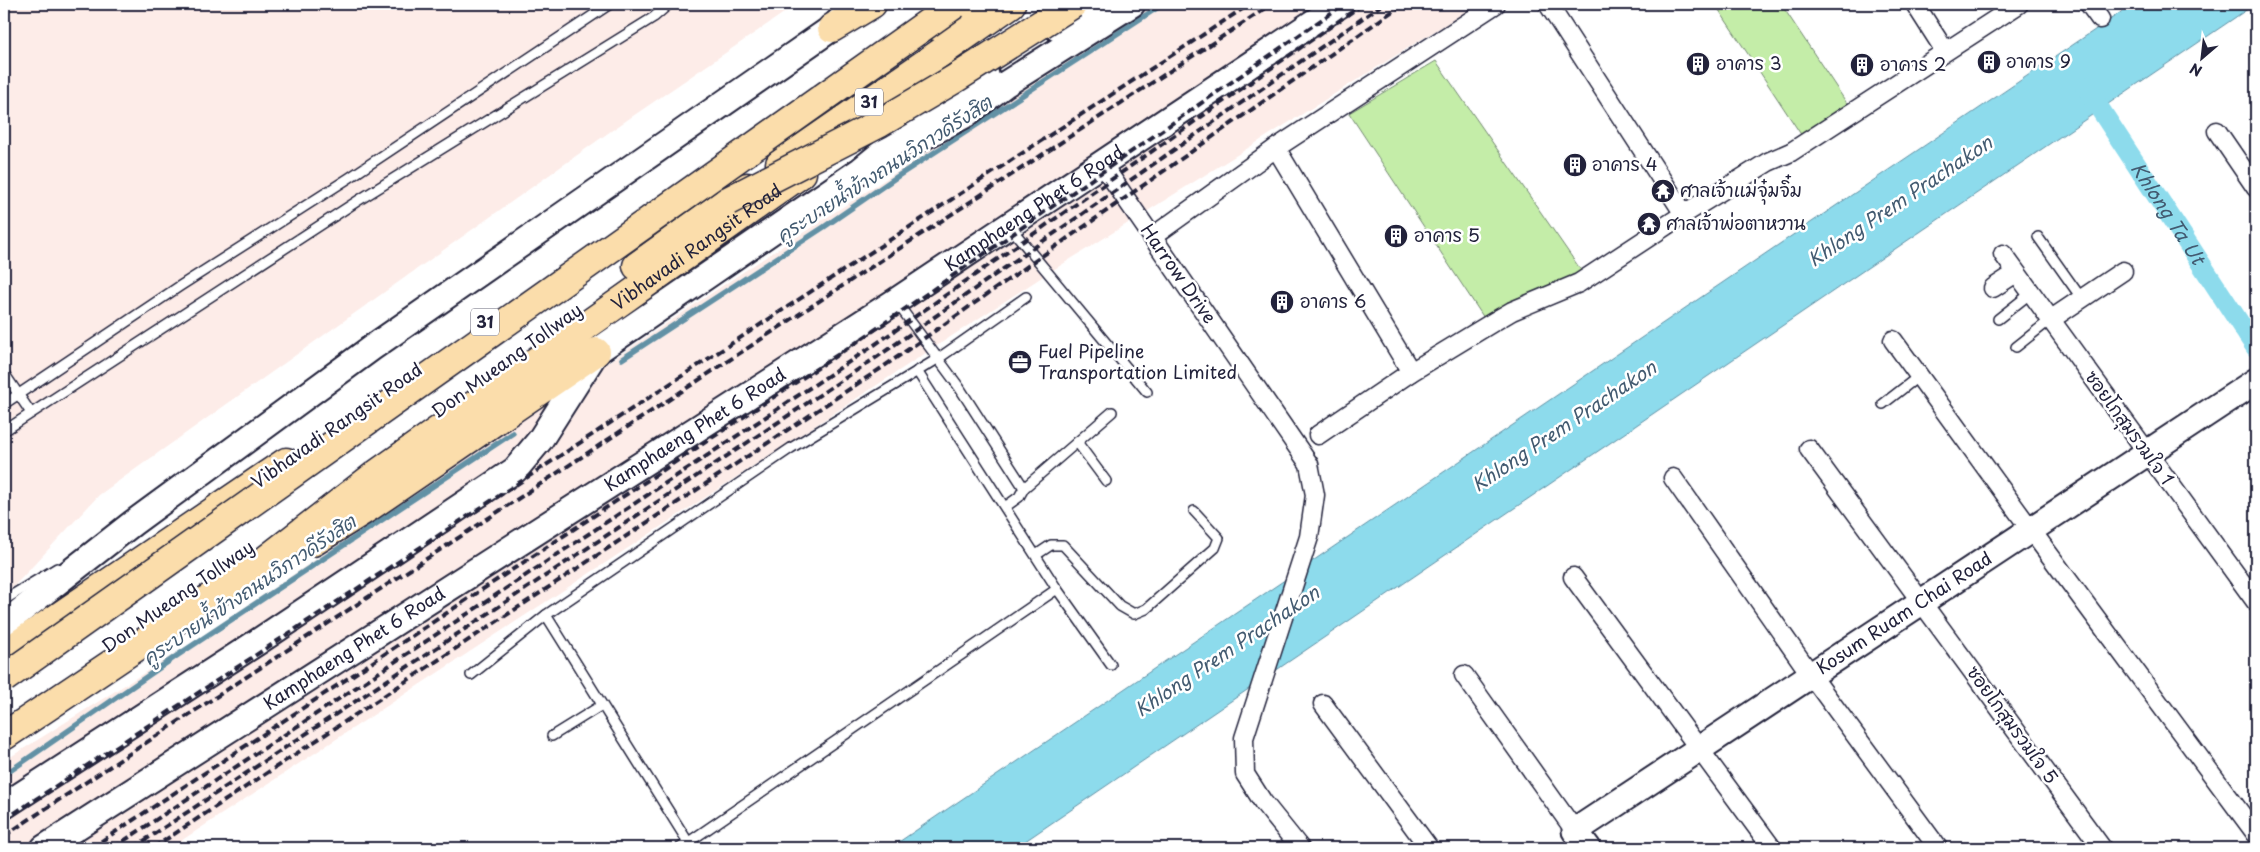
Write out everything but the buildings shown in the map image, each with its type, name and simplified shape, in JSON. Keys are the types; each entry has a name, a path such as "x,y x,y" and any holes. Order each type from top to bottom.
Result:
{"highway":[{"path":"832,28 872,4"},
{"name":"Don Mueang Tollway","path":"4,678 955,4"},
{"name":"Vibhavadi Rangsit Road","path":"4,654 357,414 720,154 974,4"},
{"name":"Don Mueang Tollway","path":"4,719 272,532 728,201 1011,4"},
{"name":"Vibhavadi Rangsit Road","path":"4,736 263,562 382,470 896,106 1048,4"},
{"path":"728,201 888,118 954,80 1072,4"},
{"name":"31","path":"263,562 306,546 369,507 596,352"}],"main road":[{"name":"31","path":"4,624 133,523 373,347 832,28 856,4"},
{"name":"Vibhavadi Rangsit Road","path":"596,352 861,170 948,99 1095,4"},
{"path":"861,170 965,115 1004,85 1132,4"},
{"name":"Kamphaeng Phet 6 Road","path":"44,848 896,301 1341,4"},
{"path":"4,806 256,644 515,470 540,440 596,352"},
{"name":"Kosum Ruam Chai Road","path":"1582,840 1699,749 2254,383"}],"street":[{"path":"1152,237 1276,148 1496,4"},
{"path":"1548,4 1684,214"},
{"path":"1915,4 1945,51"},
{"path":"1318,434 1411,372 1512,312 1580,283 1684,214 1768,162 1792,152 2019,4"},
{"path":"2090,4 2100,19"},
{"path":"2217,131 2256,188"},
{"path":"1276,148 1411,372"},
{"name":"Harrow Drive","path":"1102,164 1309,464 1315,495 1308,537 1244,738 1245,774 1263,802 1300,848"},
{"name":"ซอยโกสุมรวมใจ 1","path":"2002,254 2256,602"},
{"path":"2050,320 2123,271"},
{"path":"1993,288 2016,273"},
{"path":"1893,340 2256,834"},
{"name":"ซอยโกสุมรวมใจ 5","path":"1809,449 2102,848"},
{"path":"1673,478 1811,676 1938,848"},
{"path":"1573,577 1772,848"},
{"path":"1464,675 1582,840"},
{"path":"1323,704 1429,848"}],"lane":[{"path":"4,404 610,4"},
{"path":"4,431 359,200 654,17 669,4"},
{"path":"1009,226 1119,355 1147,392"},
{"path":"2038,237 2082,299"},
{"path":"1998,320 2031,294"},
{"path":"471,675 546,615 791,448 939,358 1026,297"},
{"path":"896,301 939,358 1024,488"},
{"path":"2016,347 2050,320"},
{"path":"917,370 1057,589 1110,665"},
{"path":"4,373 31,413"},
{"path":"1884,404 1919,376"},
{"path":"1005,507 1019,497 1024,488 1112,412"},
{"path":"1077,442 1106,481"},
{"path":"1036,555 1051,545 1063,545 1120,606 1134,614 1146,609 1216,548 1218,538 1194,511"},
{"path":"4,600 133,523"},
{"path":"680,848 1057,589"},
{"path":"546,615 688,842"},
{"path":"552,736 602,704"}],"shaded area":[{"path":"4,4 797,4 611,131 99,495 4,597"},
{"path":"1154,4 1478,4 1042,277 170,848 4,848 4,761 190,644 743,272"}],"green space":[{"path":"1715,4 1781,4 1848,105 1802,136"},
{"path":"1436,61 1585,276 1486,321 1349,113"}],"water":[{"name":"Khlong Prem Prachakon","path":"2133,4 2255,4 1015,848 890,848"}],"waterway":[{"name":"คูระบายน้ำข้างถนนวิภาวดีรังสิต","path":"622,359 824,227 898,176 1163,4"},
{"name":"Khlong Ta Ut","path":"2085,86 2256,348"},
{"name":"คูระบายน้ำข้างถนนวิภาวดีรังสิต","path":"4,775 178,655 513,433"}],"railway":[{"path":"4,820 1250,4"},
{"path":"4,836 1272,4"},
{"path":"91,848 863,338 1344,4"},
{"path":"113,848 870,348 1363,4"},
{"path":"133,848 877,357 1383,4"},
{"path":"153,848 883,367 1403,4"}],"place":[{"name":"อาคาร 9","path":"1989,62"},
{"name":"อาคาร 3","path":"1698,64"},
{"name":"อาคาร 2","path":"1862,65"},
{"name":"อาคาร 4","path":"1575,165"},
{"name":"ศาลเจ้าแม่จุ๋มจิ๋ม","path":"1663,191"},
{"name":"ศาลเจ้าพ่อตาหวาน","path":"1649,224"},
{"name":"อาคาร 5","path":"1396,236"},
{"name":"อาคาร 6","path":"1282,302"},
{"name":"Fuel Pipeline Transportation Limited","path":"1020,362"}]}
